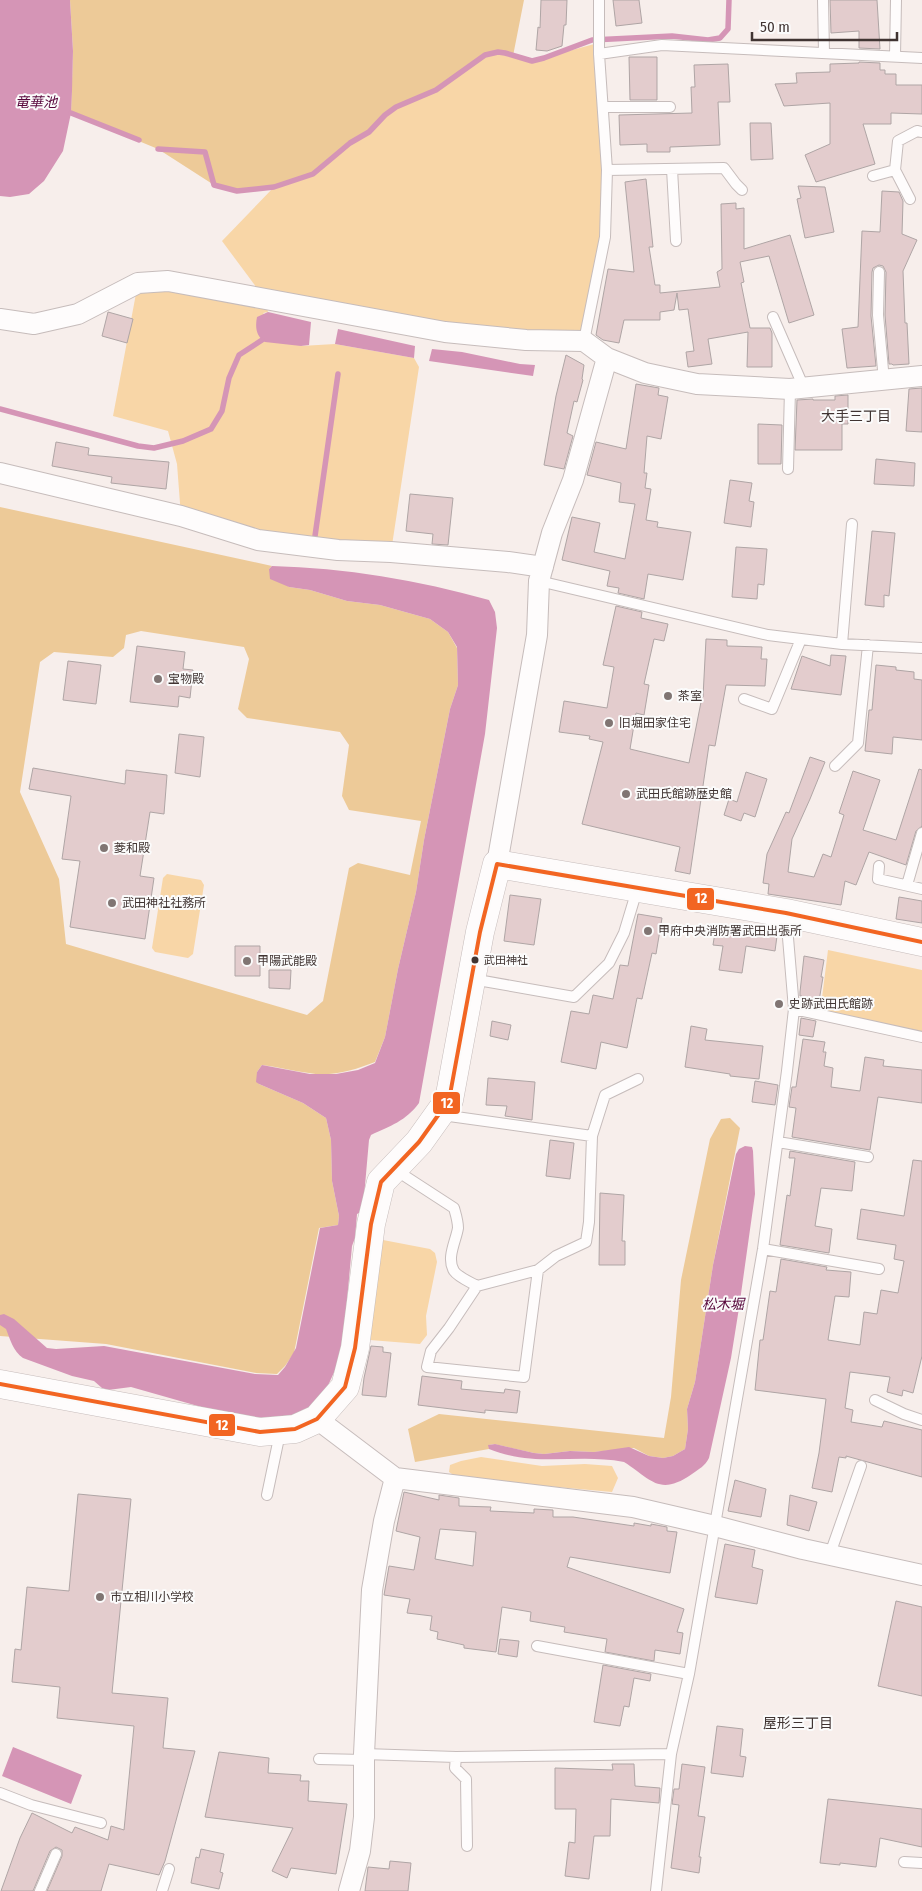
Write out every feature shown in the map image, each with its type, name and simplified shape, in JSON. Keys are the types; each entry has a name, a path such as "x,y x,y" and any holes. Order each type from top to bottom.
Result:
{"main road":[{"path":"0,1384 260,1432 295,1429 317,1419 345,1387 354,1348 371,1224 382,1182 419,1142 449,1100 480,932 497,864 786,913 922,942"}],"street":[{"path":"0,319 34,324 78,314 138,283 168,281 446,332 526,340 584,341 607,358 645,373 697,384 797,389 922,376"},
{"path":"497,864 537,635 541,574 552,533 573,480 607,358"},
{"path":"0,473 181,516 258,540 338,550 391,552 508,562 541,574"},
{"path":"317,1419 395,1478 633,1507 803,1549 922,1575"},
{"path":"349,1891 360,1851 364,1817 364,1757 372,1590 384,1521 395,1478"}],"lane":[{"path":"584,341 605,237 607,170 599,53 599,0"},
{"path":"823,0 824,53"},
{"path":"895,56 896,0"},
{"path":"599,53 662,45 922,58"},
{"path":"603,107 670,107"},
{"path":"910,199 895,170 898,141 917,131 922,132"},
{"path":"607,170 724,168 742,190"},
{"path":"672,169 676,241"},
{"path":"873,176 895,170"},
{"path":"879,272 878,315 884,381"},
{"path":"774,317 797,389 788,469"},
{"path":"842,644 852,524"},
{"path":"541,574 768,635 842,644 922,648"},
{"path":"744,699 772,709 801,639"},
{"path":"835,766 858,743 868,645"},
{"path":"907,885 922,832"},
{"path":"879,866 878,879 922,888"},
{"path":"471,979 574,997 609,963 624,933 638,888"},
{"path":"656,1891 671,1754 689,1674 715,1526 763,1249 778,1142 794,1008 786,913"},
{"path":"794,1008 922,1036"},
{"path":"538,1270 524,1377 427,1367 431,1350 449,1328 477,1286 538,1270 556,1256 586,1242 589,1222 592,1136 605,1094 638,1079"},
{"path":"439,1114 592,1136"},
{"path":"778,1142 868,1157"},
{"path":"394,1169 454,1208 458,1219 458,1228 451,1258 452,1266 455,1272 477,1286"},
{"path":"763,1249 879,1269"},
{"path":"875,1400 904,1414 922,1420"},
{"path":"267,1496 281,1430"},
{"path":"830,1554 861,1466"},
{"path":"537,1646 689,1674"},
{"path":"319,1759 671,1754"},
{"path":"456,1757 455,1768 466,1779 467,1846"},
{"path":"0,1793 31,1805 101,1823"},
{"path":"40,1891 56,1854"},
{"path":"904,1862 922,1863"},
{"path":"162,1891 169,1869"}],"shaded area":[{"path":"70,0 524,0 513,56 498,52 485,55 436,90 396,107 385,115 369,132 350,143 313,174 274,187 237,191 214,185 158,149 71,113 73,51"},
{"path":"598,43 605,237 584,341 265,300 268,312 263,313 301,346 335,344 414,358 419,367 391,552 338,550 181,516 177,464 168,431 113,416 138,283 265,299 222,241 274,187 313,174 350,143 369,132 385,115 396,107 436,90 485,55 498,52 532,61"},
{"path":"0,507 272,566 269,569 289,587 310,590 347,601 380,605 430,619 448,632 457,648 458,685 450,709 424,840 416,892 398,969 385,1037 375,1062 351,1070 317,1074 262,1065 257,1072 259,1084 303,1103 326,1118 331,1140 332,1181 339,1216 338,1225 319,1228 294,1353 277,1374 256,1373 106,1344 0,1336","holes":["141,631 244,647 249,659 238,709 247,718 340,732 349,745 342,796 349,810 421,821 410,875 358,863 349,868 323,1001 307,1015 66,944 59,879 20,792 40,662 54,652 113,657 124,648 126,635"]},
{"path":"167,874 201,880 204,885 193,954 188,958 155,952 152,948 163,878"},
{"path":"828,950 922,970 922,1037 820,1014"},
{"path":"730,1118 740,1128 713,1265 695,1382 687,1409 688,1429 685,1449 673,1456 663,1458 649,1456 634,1448 544,1454 494,1444 489,1445 489,1449 415,1462 408,1429 439,1414 664,1438 671,1397 681,1280 710,1139 721,1119"},
{"path":"383,1240 430,1249 435,1253 437,1262 426,1316 427,1335 420,1344 370,1340 366,1336"},
{"path":"481,1457 542,1466 585,1464 612,1466 618,1478 612,1492 458,1478 449,1472 450,1465"}],"water":[{"name":"竜華池","path":"0,0 70,0 73,51 71,113 63,151 44,181 29,194 10,197 0,196"},
{"path":"268,312 311,322 309,345 301,346 265,342 262,340 257,331 257,317"},
{"path":"338,329 415,346 414,358 335,344"},
{"path":"432,349 462,352 520,364 535,365 533,376 429,361"},
{"path":"272,566 327,569 381,576 489,600 495,612 497,628 485,734 419,1103 403,1119 371,1135 369,1140 363,1208 357,1214 355,1238 352,1246 342,1355 325,1392 304,1412 273,1420 240,1418 131,1387 108,1390 102,1388 94,1381 72,1376 23,1358 14,1348 6,1329 0,1325 0,1315 4,1314 14,1319 47,1348 104,1346 255,1374 278,1375 296,1348 320,1228 338,1225 339,1216 332,1181 331,1140 326,1118 303,1103 256,1082 257,1072 262,1065 310,1074 336,1074 358,1070 375,1063 385,1037 398,969 416,892 424,840 450,709 458,685 457,647 448,632 430,619 380,605 347,601 310,590 289,587 270,579 269,569"},
{"name":"松木堀","path":"745,1146 752,1147 753,1151 755,1194 731,1358 709,1458 706,1463 681,1481 663,1485 649,1479 624,1462 590,1459 524,1458 489,1449 488,1445 495,1444 544,1454 570,1451 594,1452 629,1447 649,1456 663,1458 673,1456 685,1449 688,1429 687,1409 695,1382 713,1265 736,1154 739,1149"},
{"path":"13,1747 82,1775 71,1804 2,1776"}],"building":[{"path":"541,0 567,0 566,25 564,25 562,46 547,51 536,50 538,27 540,28"},
{"path":"613,0 639,0 642,23 616,26"},
{"path":"830,0 877,0 880,49 859,48 859,31 831,33"},
{"path":"629,57 657,57 657,100 630,100"},
{"path":"880,63 880,70 885,70 885,74 896,74 896,85 922,85 922,114 891,113 891,124 863,124 875,164 816,182 805,155 830,144 830,103 784,106 775,84 797,83 796,73 830,72 830,64"},
{"path":"728,64 730,102 718,102 720,145 670,147 670,152 647,152 647,144 620,145 619,115 692,113 691,87 695,87 694,65"},
{"path":"750,123 771,123 773,159 751,160"},
{"path":"646,179 653,247 649,247 655,285 660,285 660,293 720,287 717,272 722,269 721,204 736,203 736,209 744,208 744,249 790,235 814,315 789,323 769,256 740,262 744,282 741,283 750,328 770,328 772,333 772,367 747,367 748,332 708,339 712,364 688,367 686,352 694,351 688,309 679,310 677,293 674,310 660,312 660,320 624,320 619,343 603,340 596,335 608,269 634,272 625,182"},
{"path":"798,186 825,187 834,232 805,238 797,199 801,198"},
{"path":"882,191 899,192 903,201 902,234 917,240 903,271 909,364 889,364 885,315 886,272 883,266 879,265 873,268 872,272 871,316 876,366 847,368 842,329 858,327 862,231 880,232"},
{"path":"108,312 133,319 127,343 102,336"},
{"path":"566,355 584,365 583,380 577,402 574,401 567,433 573,436 564,469 544,465 556,396"},
{"path":"636,384 659,388 658,395 668,397 661,439 647,436 644,473 647,473 645,488 651,489 646,520 658,522 657,527 691,532 683,580 648,574 644,599 618,593 619,588 607,586 610,571 562,560 572,517 600,523 594,552 625,559 635,504 619,502 621,483 587,475 596,442 626,449"},
{"path":"922,388 922,432 906,431 909,389"},
{"path":"848,395 848,424 842,424 842,450 795,450 797,400 835,400 835,396"},
{"path":"758,424 782,425 781,464 758,464"},
{"path":"56,442 89,448 88,455 169,462 166,489 111,483 112,477 52,466"},
{"path":"876,459 915,463 914,486 874,484"},
{"path":"730,480 752,483 749,501 754,502 751,527 724,523"},
{"path":"410,494 453,498 448,545 432,544 433,534 406,531"},
{"path":"872,531 895,533 889,596 884,595 884,607 865,605"},
{"path":"736,547 767,549 764,585 758,584 757,599 732,597"},
{"path":"616,606 642,612 641,618 668,624 664,641 654,639 644,684 649,685 644,715 636,713 630,749 689,763 703,697 706,639 727,640 727,646 762,647 761,659 767,659 765,686 726,685 715,746 709,745 690,874 675,871 680,847 582,824 603,742 589,739 590,736 559,732 564,701 607,708 614,667 603,665"},
{"path":"137,646 185,652 183,669 193,670 190,698 179,696 178,707 130,702"},
{"path":"831,655 846,656 841,695 791,689 802,656 830,666"},
{"path":"68,661 101,665 96,704 63,700"},
{"path":"876,665 896,667 896,670 914,672 914,679 922,680 922,740 893,737 892,754 865,751 869,710 872,710"},
{"path":"179,734 204,737 200,777 175,773"},
{"path":"810,757 825,762 792,839 788,872 814,877 823,854 831,857 844,815 839,813 853,771 880,780 863,830 896,840 919,769 922,770 922,826 916,831 906,865 869,852 856,885 845,881 841,905 768,894 769,884 763,883 767,854 786,812 789,813"},
{"path":"33,768 125,784 126,770 167,775 164,814 150,812 140,876 154,878 145,939 70,927 80,861 62,859 71,796 29,789"},
{"path":"746,772 767,779 755,817 744,813 741,821 724,815 729,799 737,802"},
{"path":"510,895 541,899 534,945 504,941"},
{"path":"899,897 922,901 922,923 896,919"},
{"path":"638,914 662,918 656,954 652,953 642,999 637,998 627,1048 601,1042 596,1069 561,1062 571,1011 589,1014 593,995 613,999 620,965 628,966"},
{"path":"716,926 777,936 775,951 746,946 742,973 719,970 723,946 713,945"},
{"name":"甲陽武能殿","path":"235,946 260,946 260,976 235,976"},
{"path":"804,956 824,960 818,1007 800,1003"},
{"path":"269,970 291,970 290,989 269,988"},
{"path":"801,1018 816,1021 813,1037 799,1035"},
{"path":"492,1021 511,1025 508,1040 490,1036"},
{"path":"691,1026 707,1029 705,1040 763,1046 759,1079 730,1076 730,1074 685,1067"},
{"path":"803,1039 825,1042 823,1052 826,1052 824,1066 833,1068 831,1087 860,1091 865,1057 884,1060 883,1066 922,1070 922,1103 878,1097 870,1150 792,1137 796,1108 789,1107 792,1087 796,1087"},
{"path":"488,1078 535,1082 532,1120 505,1116 507,1106 486,1105"},
{"path":"755,1081 778,1085 775,1105 752,1102"},
{"path":"550,1140 574,1143 570,1179 546,1176"},
{"path":"790,1151 855,1162 852,1191 821,1188 815,1226 832,1229 829,1253 780,1245 787,1195 790,1196 795,1158 789,1158"},
{"path":"913,1160 922,1161 922,1356 913,1393 903,1390 902,1396 887,1392 890,1377 850,1372 845,1408 853,1410 851,1422 882,1427 884,1421 922,1430 922,1477 846,1456 846,1458 839,1457 832,1492 812,1488 826,1399 755,1390 760,1340 763,1340 770,1291 776,1292 781,1259 827,1267 826,1270 851,1272 849,1297 835,1296 828,1340 860,1345 864,1312 877,1314 881,1290 898,1293 904,1261 894,1259 896,1245 857,1239 861,1209 904,1216"},
{"path":"600,1193 624,1195 622,1241 625,1241 625,1265 599,1265"},
{"path":"371,1346 383,1347 383,1352 391,1353 386,1397 362,1395"},
{"path":"422,1376 462,1381 461,1389 504,1393 505,1389 520,1391 517,1413 485,1410 485,1413 418,1405"},
{"path":"735,1480 766,1489 761,1517 728,1511"},
{"path":"404,1492 439,1500 439,1495 459,1498 459,1506 491,1507 490,1511 534,1513 534,1509 553,1510 553,1517 573,1517 634,1526 634,1523 667,1527 667,1531 677,1532 670,1573 570,1557 567,1567 684,1609 677,1632 683,1633 680,1654 655,1650 654,1661 605,1652 607,1639 564,1632 565,1627 530,1621 531,1612 502,1607 496,1652 464,1648 464,1645 437,1639 438,1632 430,1630 432,1616 407,1613 410,1599 384,1595 389,1566 414,1570 420,1537 396,1531","holes":["440,1529 476,1532 473,1566 435,1559"]},
{"path":"78,1494 131,1499 112,1693 168,1698 163,1748 195,1751 165,1861 159,1875 109,1864 101,1891 47,1891 62,1856 62,1850 56,1847 50,1851 33,1891 1,1891 20,1838 32,1813 72,1833 75,1827 108,1840 111,1826 124,1830 134,1726 57,1718 60,1687 12,1682 15,1649 21,1650 27,1587 69,1591"},
{"path":"790,1495 817,1502 809,1531 787,1525"},
{"path":"725,1544 755,1550 752,1567 763,1570 757,1604 715,1597"},
{"path":"896,1601 922,1607 922,1696 878,1686"},
{"path":"500,1639 519,1641 517,1657 498,1654"},
{"path":"603,1665 651,1674 650,1681 634,1678 629,1707 624,1706 620,1726 594,1722"},
{"path":"717,1726 743,1729 740,1756 746,1757 743,1777 711,1773"},
{"path":"219,1752 269,1758 268,1773 301,1775 300,1781 309,1781 308,1801 347,1804 336,1874 291,1868 287,1878 272,1871 293,1828 205,1817"},
{"path":"612,1764 634,1764 635,1786 660,1788 659,1803 611,1799 610,1836 594,1836 589,1879 565,1876 569,1842 575,1843 576,1809 555,1809 555,1768 613,1770"},
{"path":"682,1764 705,1767 698,1816 705,1817 699,1857 701,1857 699,1873 671,1868 679,1805 672,1804 674,1789 679,1789"},
{"path":"828,1799 922,1809 922,1847 880,1838 876,1867 820,1863"},
{"path":"201,1849 224,1854 220,1872 223,1873 219,1889 191,1883 196,1857 199,1858"},
{"path":"390,1861 411,1863 408,1891 365,1891 368,1867 389,1869"}],"waterway":[{"path":"158,149 205,152 214,185 237,191 274,187 313,174 350,143 369,132 385,115 396,107 436,90 485,55 498,52 532,61 592,40 672,36 708,40 720,38 728,29 729,0"},
{"path":"71,113 139,140"},
{"path":"0,409 138,446 154,448 183,441 211,429 222,411 229,378 239,355 262,340"},
{"path":"315,536 338,374"}],"transit line":[{"name":"12","path":"0,1384 260,1432 295,1429 317,1419 345,1387 355,1348 371,1224 381,1182 419,1142 449,1100 480,932 497,864 786,913 922,942"}],"place":[{"name":"宝物殿","path":"158,679"},
{"name":"茶室","path":"668,696"},
{"name":"旧堀田家住宅","path":"609,723"},
{"name":"武田氏館跡歴史館","path":"626,794"},
{"name":"菱和殿","path":"104,848"},
{"name":"武田神社社務所","path":"112,903"},
{"name":"甲府中央消防署武田出張所","path":"648,931"},
{"name":"武田神社","path":"475,960"},
{"name":"甲陽武能殿","path":"247,961"},
{"name":"史跡武田氏館跡","path":"779,1004"},
{"name":"市立相川小学校","path":"100,1597"}],"district":[{"name":"大手三丁目","path":"856,416"},
{"name":"屋形三丁目","path":"798,1723"}]}
